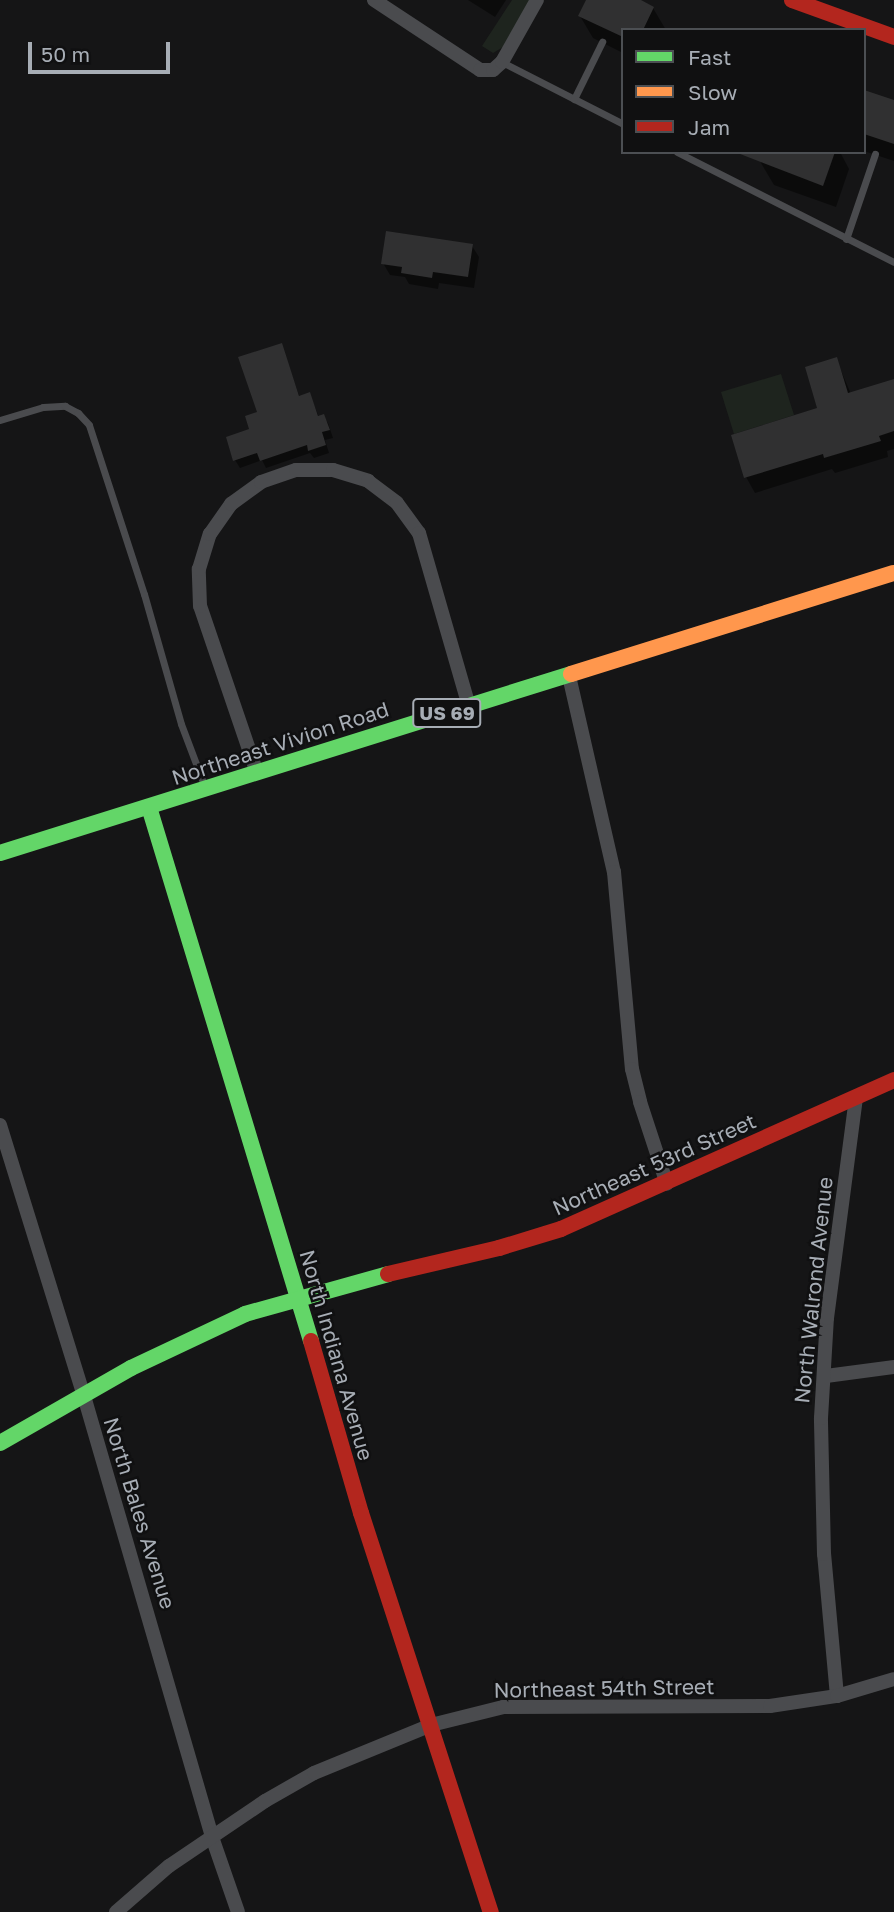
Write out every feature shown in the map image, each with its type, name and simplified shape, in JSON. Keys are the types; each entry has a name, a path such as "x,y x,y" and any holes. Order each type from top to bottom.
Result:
{"street":[{"path":"374,0 480,70 498,66 537,0"},
{"path":"792,0 894,37"},
{"path":"257,773 200,606 199,569 210,534 231,504 261,482 296,470 333,470 368,481 397,503 419,533 469,706"},
{"name":"Northeast Vivion Road","path":"0,853 894,573"},
{"path":"569,676 614,872 632,1069 639,1102 667,1184"},
{"name":"North Indiana Avenue","path":"149,807 361,1513 491,1912"},
{"name":"Northeast 53rd Street","path":"0,1444 179,1343 245,1314 348,1284 499,1248 561,1229 667,1184 894,1080"},
{"name":"North Walrond Avenue","path":"837,1696 824,1554 821,1418 827,1318 856,1098"},
{"name":"North Bales Avenue","path":"0,1125 83,1396 212,1837 238,1912"},
{"path":"825,1376 894,1367"},
{"name":"Northeast 54th Street","path":"116,1912 169,1866 265,1801 314,1773 431,1726 503,1707 770,1706 837,1696 894,1679"}],"lane":[{"path":"573,99 602,42"},
{"path":"498,66 621,123"},
{"path":"681,154 894,262"},
{"path":"846,239 875,154"},
{"path":"0,420 43,407 65,406 78,413 89,425 144,594 181,724 205,789"}],"shaded area":[{"path":"512,0 530,0 503,47 493,53 482,46"},
{"path":"781,374 794,415 734,434 721,392"}],"building":[{"path":"586,0 641,0 654,7 644,28 621,28 621,36 578,16"},
{"path":"866,91 894,100 894,144 866,135"},
{"path":"740,154 834,154 823,186"},
{"path":"386,231 473,244 468,277 433,272 432,278 401,273 402,267 381,264"},
{"path":"282,343 299,396 310,392 318,416 324,414 330,430 322,432 326,445 308,451 307,445 260,461 257,453 233,461 226,437 249,429 245,416 257,412 238,357"},
{"path":"837,357 848,393 894,379 894,431 879,436 881,441 824,458 823,454 744,478 731,435 817,408 805,367"}],"traffic: fast":[{"path":"0,853 571,674"},
{"path":"149,807 311,1341"},
{"path":"0,1443 131,1368 245,1314 388,1274"}],"traffic: slow":[{"path":"571,674 894,573"}],"traffic: jam":[{"path":"792,0 894,37"},
{"path":"388,1274 499,1248 561,1229 894,1080"},
{"path":"311,1341 361,1513 491,1912"}]}
